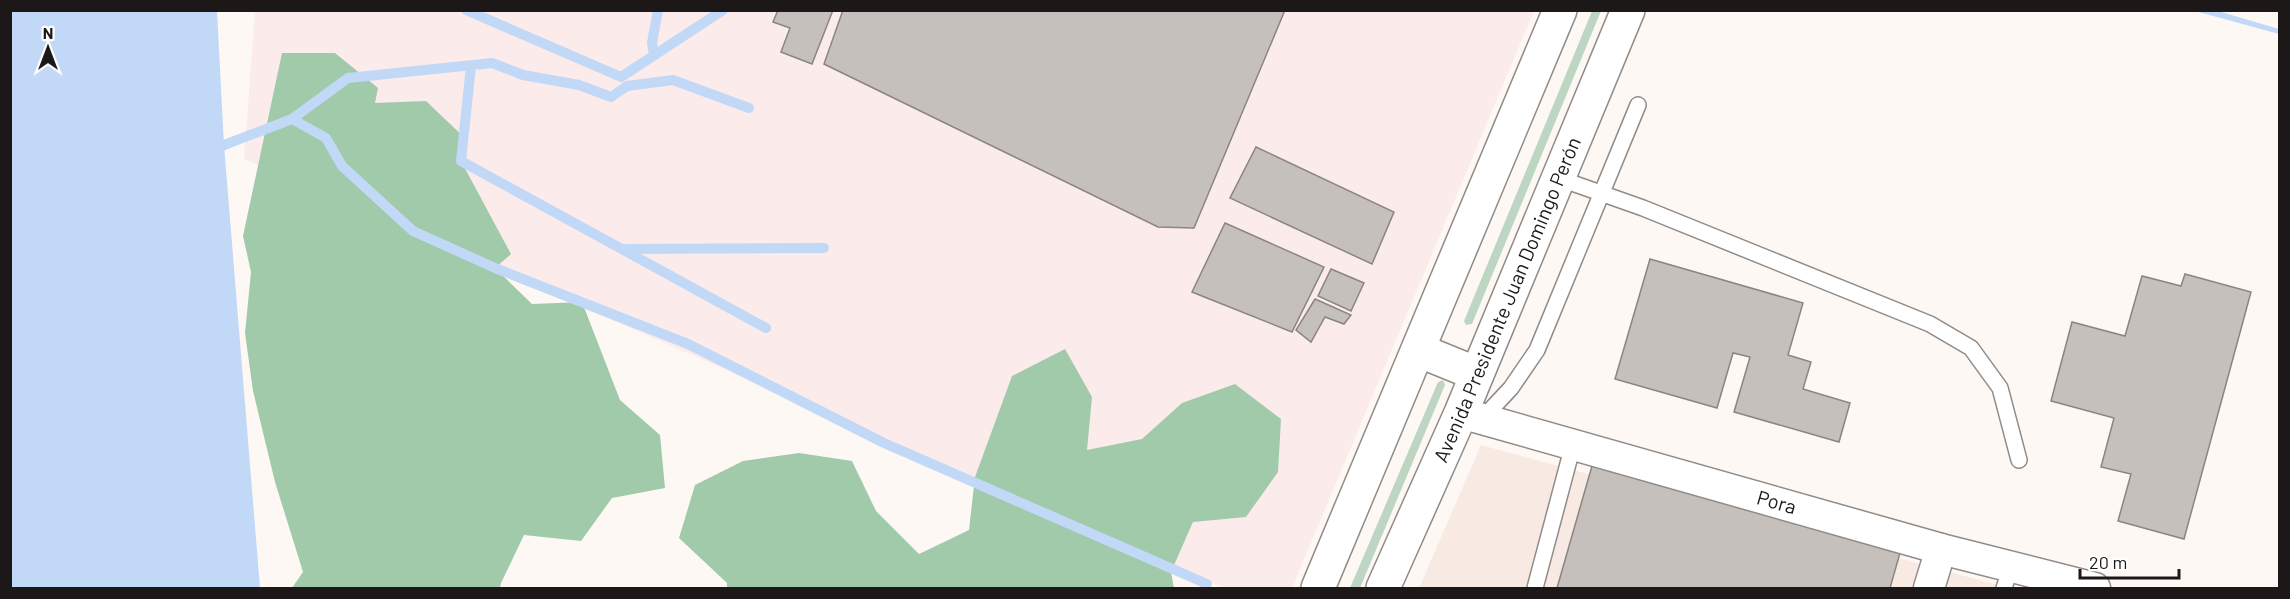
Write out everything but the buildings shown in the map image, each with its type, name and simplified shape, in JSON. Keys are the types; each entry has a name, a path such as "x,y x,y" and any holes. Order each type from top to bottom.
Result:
{"main road":[{"path":"1318,588 1560,10"},
{"name":"Avenida Presidente Juan Domingo Perón","path":"1383,588 1472,416 1477,374 1628,10"},
{"path":"1418,350 1477,374"}],"street":[{"name":"Pora","path":"1472,416 1941,549 2007,578 2095,588"},
{"path":"1929,588 1941,549"}],"lane":[{"path":"1472,416 1510,388 1537,350 1638,105"},
{"path":"1558,178 1643,208 1930,324 1971,348 2000,388 2019,460"},
{"path":"1535,588 1573,445"}],"shaded area":[{"path":"255,11 1534,11 1292,588 1225,588 244,159"},
{"path":"1481,445 2009,588 1419,588"}],"green space":[{"path":"1592,11 1601,11 1472,324 1466,325 1464,321"},
{"path":"282,53 335,53 378,88 375,103 426,101 468,141 461,161 511,254 495,268 532,304 582,302 620,400 660,435 665,488 612,498 581,541 524,535 500,588 292,588 303,572 275,482 253,391 245,333 251,272 243,236"},
{"path":"1065,349 1092,397 1087,450 1142,439 1182,403 1235,384 1281,419 1278,472 1246,517 1193,522 1171,572 1174,588 727,588 727,583 679,538 695,485 743,461 799,453 852,461 876,511 919,554 969,530 975,477 1012,376"},
{"path":"1443,380 1445,385 1360,588 1350,588 1438,382"}],"water":[{"path":"10,11 217,11 224,145 260,588 11,588"},
{"path":"2195,11 2218,11 2279,29 2279,34"}],"waterway":[{"path":"466,10 621,77 723,10"},
{"path":"654,55 652,43 658,10"},
{"path":"292,119 348,78 492,63 523,75 579,85 611,97 627,86 673,80 749,108"},
{"path":"471,66 461,161 766,328"},
{"path":"213,151 292,119 326,138 342,166 413,231 495,268 688,344 884,443 1207,584"},
{"path":"624,249 824,248"}]}
